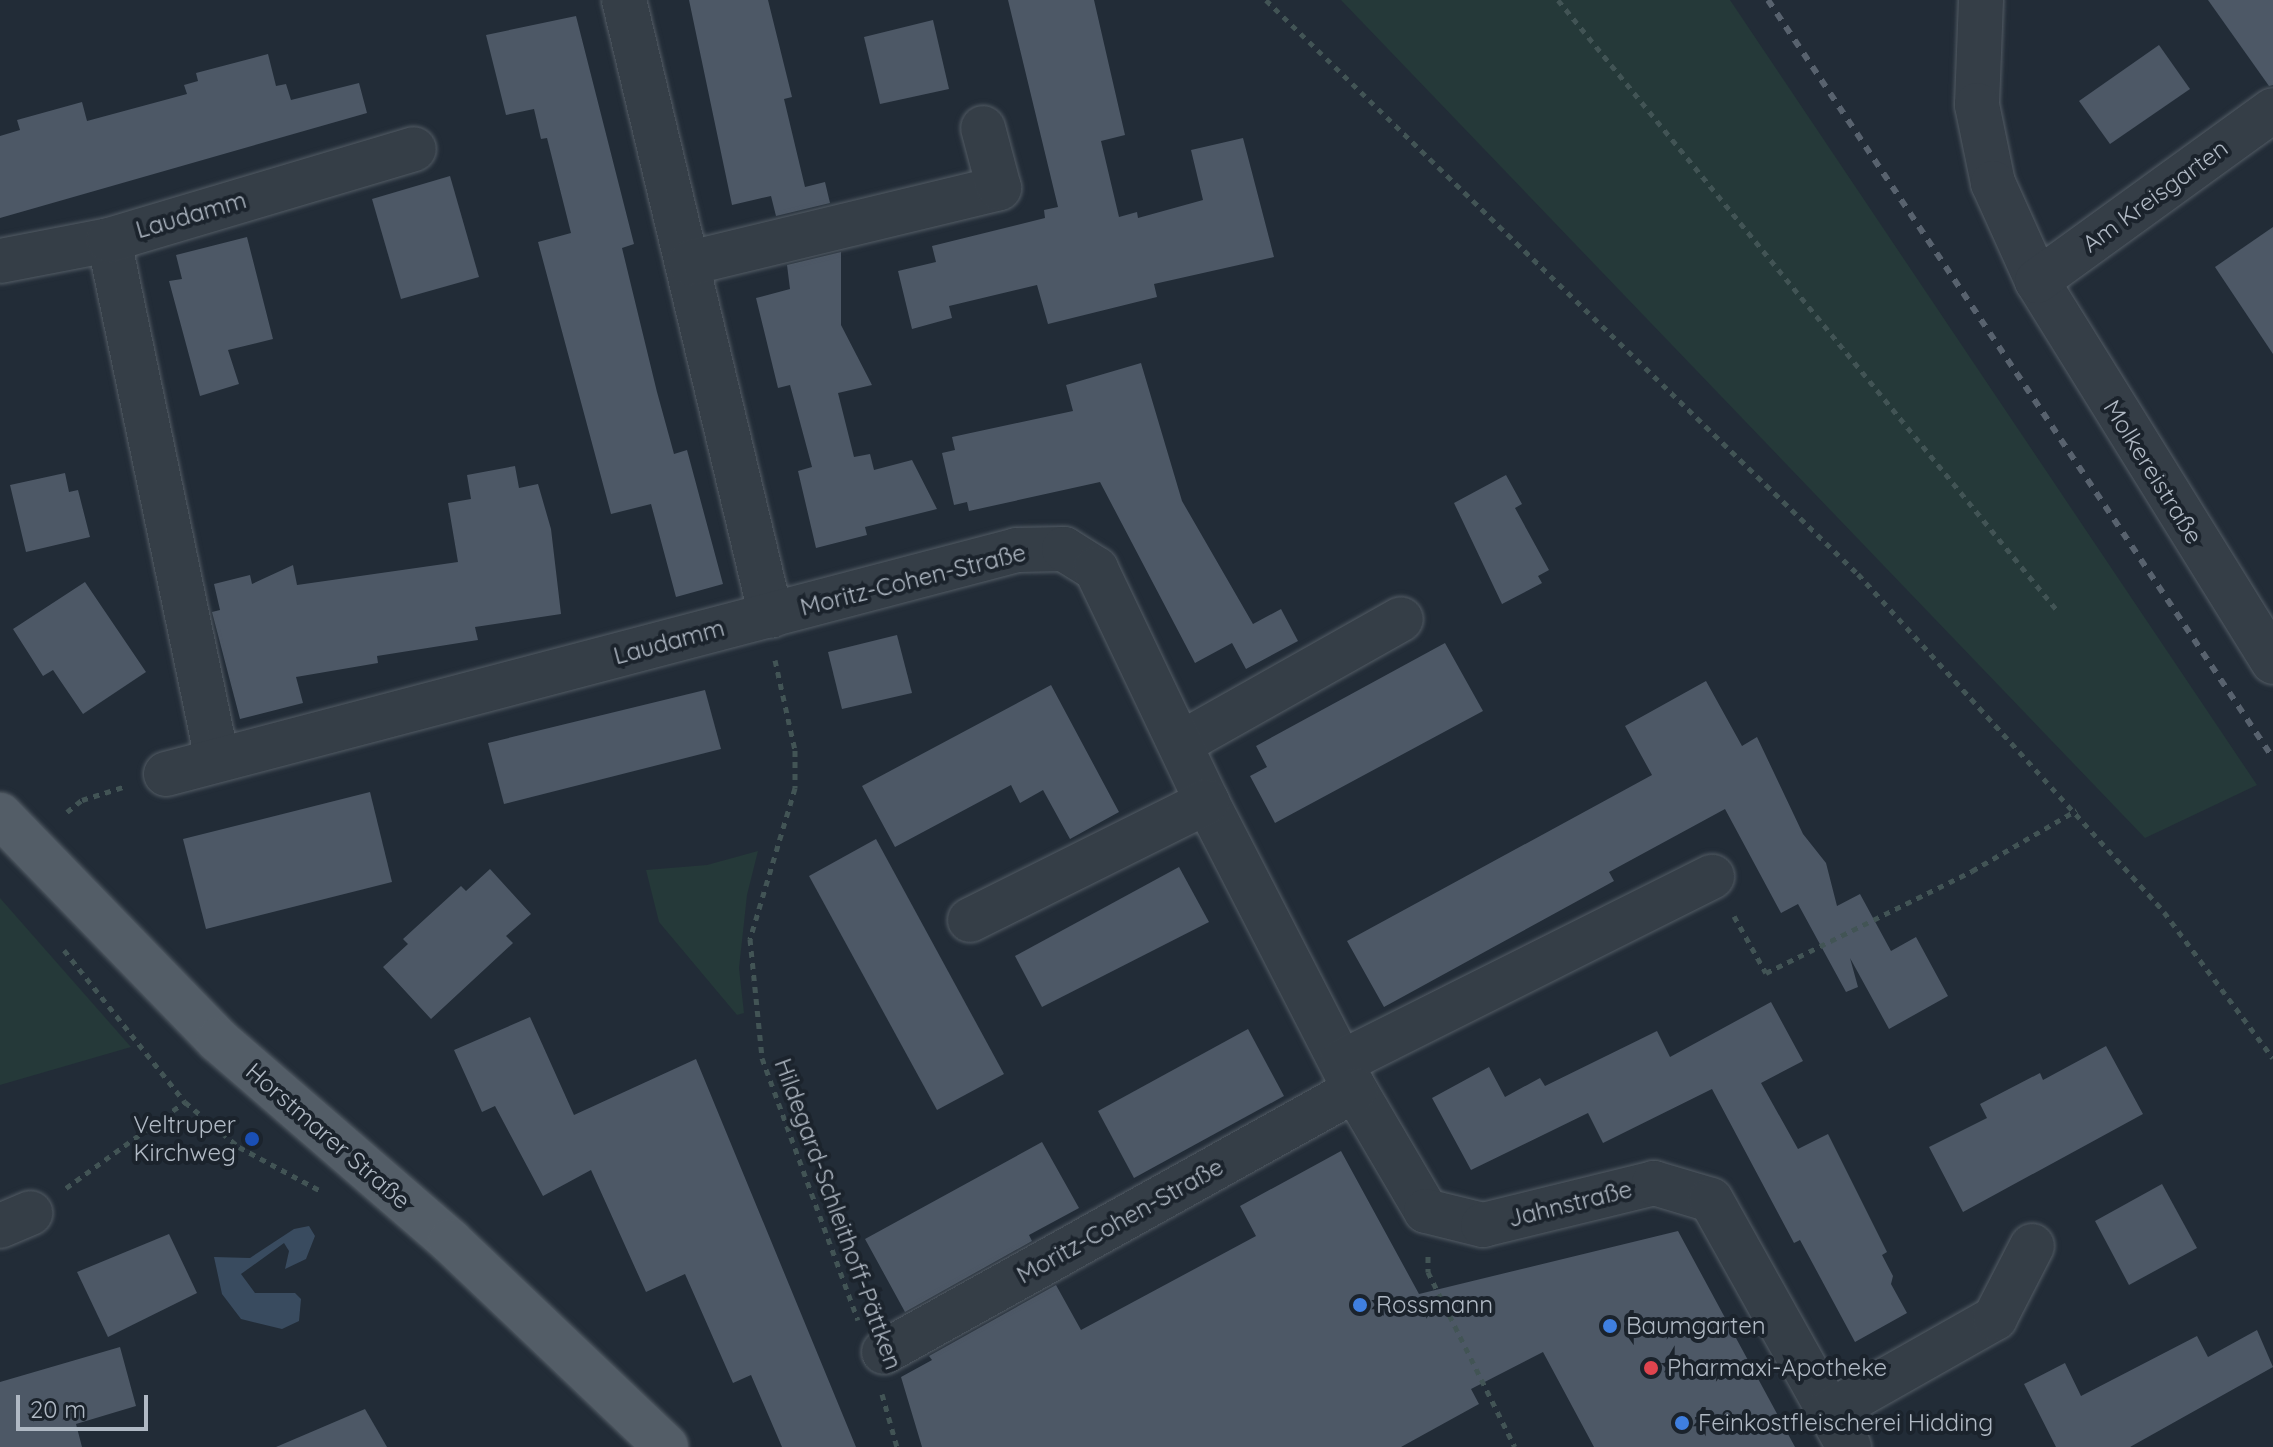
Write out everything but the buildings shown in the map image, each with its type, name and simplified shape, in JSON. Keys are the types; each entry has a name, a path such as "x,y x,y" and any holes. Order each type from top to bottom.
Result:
{"main road":[{"name":"Horstmarer Straße","path":"0,815 218,1040 450,1241 666,1447"}],"street":[{"path":"624,0 690,263 771,616"},
{"name":"Molkereistraße","path":"1981,0 1977,105 1993,183 2037,281 2273,662"},
{"name":"Am Kreisgarten","path":"2037,281 2273,110"},
{"path":"690,263 999,188 983,128"},
{"name":"Laudamm","path":"217,759 109,240 414,149"},
{"path":"0,261 109,240"},
{"name":"Moritz-Cohen-Straße","path":"771,616 1017,550 1064,549 1096,569 1183,742 1207,802 1349,1076 1426,1211"},
{"name":"Laudamm","path":"166,774 771,616"},
{"path":"1183,742 1401,619"},
{"path":"970,920 1207,802"},
{"name":"Moritz-Cohen-Straße","path":"874,1354 1349,1076 1712,877"},
{"name":"Jahnstraße","path":"1426,1211 1483,1225 1654,1183 1711,1200 1839,1430 1995,1318 2032,1246"}],"path":[{"path":"1266,0 1858,574 2077,810 2164,912 2273,1058"},
{"path":"1558,0 2056,609"},
{"name":"Hildegard-Schleithoff-Pättken","path":"771,616 772,649 795,750 795,775 750,939 762,1058 874,1354 897,1447"},
{"path":"67,812 82,800 166,774"},
{"path":"1712,877 1766,973 1972,871 2077,810"},
{"path":"15,1220 185,1102"},
{"path":"1426,1211 1428,1272 1515,1447"}],"green space":[{"path":"1341,0 1730,0 2257,785 2145,838"},
{"path":"758,851 747,895 739,968 744,1013 737,1015 659,922 646,870 707,865"},
{"path":"0,898 131,1047 0,1085"}],"water":[{"path":"309,1226 315,1236 306,1259 285,1269 289,1251 284,1243 241,1274 255,1293 295,1293 301,1299 299,1321 282,1329 241,1319 222,1294 214,1257 250,1258 294,1229"}],"railway":[{"path":"1768,0 2273,758"}],"place":[{"name":"Veltruper Kirchweg","path":"252,1139"},
{"name":"Rossmann","path":"1360,1305"},
{"name":"Baumgarten","path":"1610,1326"},
{"name":"Pharmaxi-Apotheke","path":"1651,1368"},
{"name":"Feinkostfleischerei Hidding","path":"1682,1423"}]}
